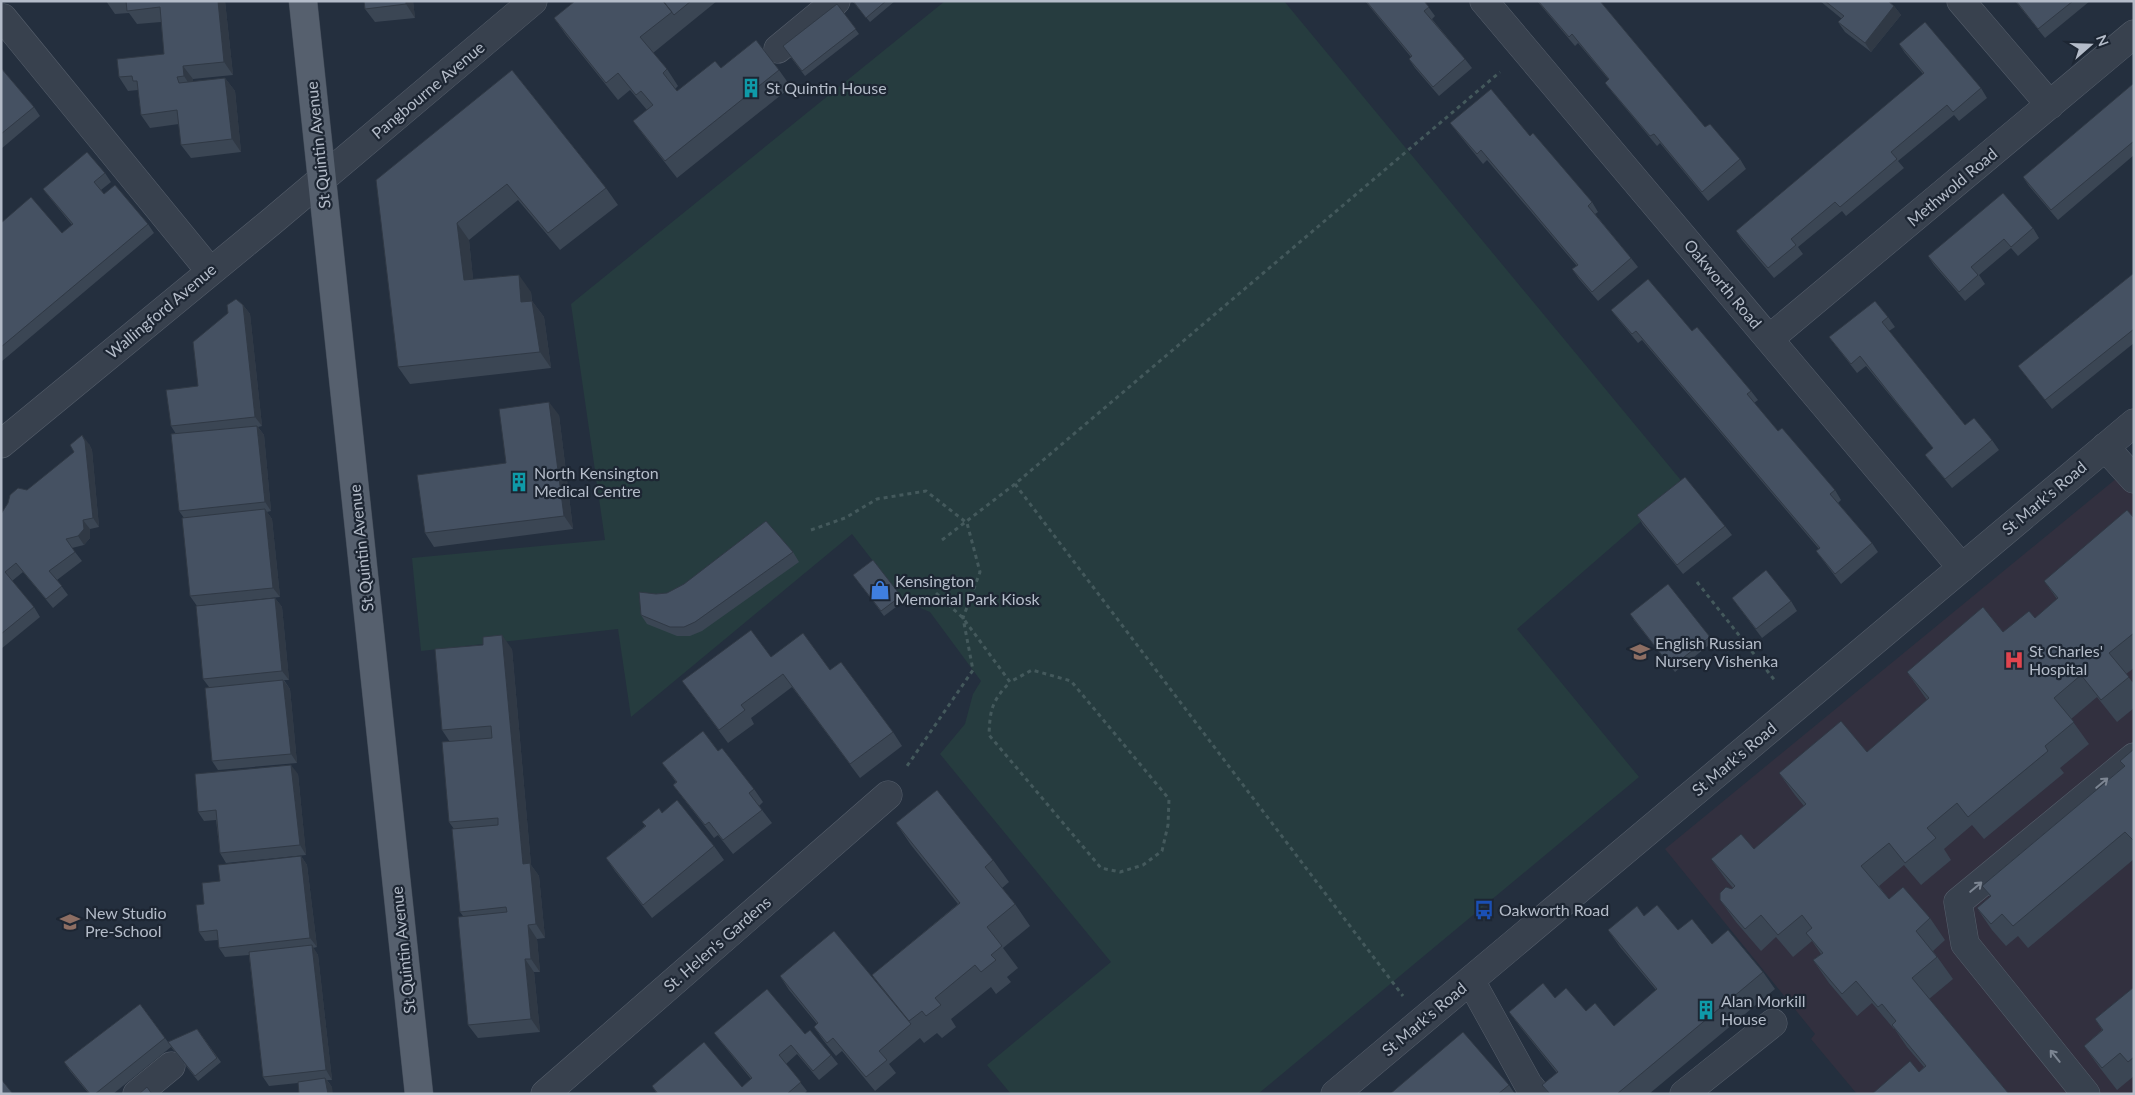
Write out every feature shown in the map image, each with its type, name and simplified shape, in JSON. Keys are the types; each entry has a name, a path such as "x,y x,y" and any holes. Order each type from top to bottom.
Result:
{"main road":[{"name":"St Quintin Avenue","path":"303,1 419,1094"}],"street":[{"name":"Pangbourne Avenue","path":"322,179 534,1"},
{"path":"778,50 836,1"},
{"name":"Oakworth Road","path":"1484,1 1962,568"},
{"path":"1961,1 2050,105"},
{"path":"3,18 210,271"},
{"name":"Methwold Road","path":"1768,339 2134,34"},
{"name":"Wallingford Avenue","path":"1,444 322,179"},
{"name":"St Mark's Road","path":"1335,1094 2134,423"},
{"path":"2105,448 2134,480"},
{"path":"2086,1094 1966,944 1958,902 2134,757"},
{"name":"St. Helen's Gardens","path":"545,1094 888,795"},
{"path":"1471,980 1528,1084 1536,1094"},
{"path":"1684,1094 1772,1023"},
{"path":"137,1094 171,1066"}],"path":[{"path":"942,540 967,523 1015,484 1525,50"},
{"path":"1015,484 1392,983 1424,1020"},
{"path":"811,530 844,518 876,498 926,492 967,523 980,572 963,618 973,670 888,795"},
{"path":"1697,582 1796,707"},
{"path":"936,593 963,618 1010,682"},
{"path":"1032,670 1071,681 1169,799 1168,825 1162,851 1143,865 1128,870 1120,872 1101,868 989,735 990,714 995,698 1010,682 1032,670"}],"shaded area":[{"name":"St Charles' Hospital","path":"2134,464 2134,1094 1857,1094 1811,1039 1815,1034 1665,849"}],"green space":[{"path":"945,1 1284,1 1684,484 1517,629 1639,777 1258,1094 1011,1094 987,1065 1111,962 940,754 965,724 973,694 981,681 930,612 904,601 852,534 631,717 618,629 421,651 412,558 605,540 571,304"}],"building":[{"path":"126,1 218,1 224,62 183,66 184,76 177,77 179,83 225,78 232,139 181,145 177,110 141,115 137,81 133,81 132,76 119,77 117,59 164,54 160,7 127,11"},
{"path":"364,1 406,1 406,4 365,9"},
{"name":"St Quintin House","path":"575,1 663,1 672,12 640,37 667,69 663,73 677,91 715,61 721,68 756,40 779,70 665,161 633,121 653,105 641,91 636,95 618,73 606,83 554,18"},
{"path":"663,1 691,1 674,15"},
{"path":"853,1 886,1 866,18"},
{"path":"1366,1 1424,1 1429,7 1424,11 1465,59 1433,87 1409,59 1412,56"},
{"path":"1538,1 1600,1 1705,127 1710,124 1740,159 1702,192 1654,134 1650,136 1605,83 1609,79 1572,34 1569,37"},
{"path":"1825,1 1888,1 1894,6 1865,43 1838,22 1844,16"},
{"path":"2016,1 2073,1 2038,29"},
{"path":"837,4 856,29 802,71 783,46"},
{"path":"1925,22 1981,88 1953,112 1947,105 1891,152 1897,159 1840,207 1835,202 1791,239 1796,245 1768,268 1736,231 1924,73 1899,44"},
{"path":"1,68 34,107 1,134"},
{"path":"512,70 606,188 548,233 507,184 457,223 464,280 519,275 521,302 532,301 540,352 398,367 376,180"},
{"path":"2134,83 2134,141 2051,210 2023,177"},
{"path":"1491,89 1530,136 1533,133 1592,202 1588,206 1631,258 1592,292 1572,269 1578,265 1481,150 1477,154 1450,123"},
{"path":"87,152 105,173 94,182 104,194 115,185 148,224 1,347 1,223 31,197 62,233 73,224 43,189"},
{"path":"2003,193 2033,228 2011,247 2004,239 1971,267 1978,275 1959,292 1928,256"},
{"path":"2134,273 2134,329 2045,400 2018,366"},
{"path":"1648,279 1692,331 1697,327 1751,391 1747,394 1778,431 1782,428 1835,490 1830,494 1872,543 1835,574 1816,551 1820,548 1636,331 1632,334 1611,310"},
{"path":"236,299 243,305 255,417 171,426 166,390 198,386 193,342 228,313 227,305"},
{"path":"1875,301 1888,317 1882,322 1965,425 1974,418 1992,440 1945,479 1925,455 1933,448 1860,356 1851,364 1829,337"},
{"name":"North Kensington Medical Centre","path":"549,402 564,516 425,533 417,475 506,463 499,409"},
{"path":"257,426 265,502 179,511 171,434"},
{"path":"82,435 85,441 93,518 83,520 84,529 78,536 66,539 75,552 49,571 62,586 46,599 16,563 5,572 34,607 1,634 1,514 8,503 10,495 18,488 27,490 74,452 70,445"},
{"path":"1685,477 1725,526 1677,565 1637,515"},
{"path":"265,509 273,588 190,596 182,518"},
{"path":"2127,510 2134,518 2134,633 2109,653 2129,677 2101,700 2081,675 2054,698 2074,722 2045,746 2048,751 1968,817 1957,803 1927,828 1936,838 1905,863 1889,843 1861,866 1889,899 1903,887 1930,918 1916,931 1937,957 1912,978 2009,1094 1872,1094 1910,1061 1919,1072 1926,1066 1892,1025 1896,1021 1882,1004 1878,1007 1856,981 1842,994 1813,960 1823,953 1806,933 1812,928 1802,915 1778,935 1761,915 1745,929 1720,900 1720,893 1726,887 1732,889 1735,886 1711,859 1741,834 1754,849 1806,804 1779,773 1841,721 1867,752 1929,698 1907,672 1983,607 2003,632 2029,611 2035,618 2058,598 2044,581"},
{"path":"766,521 793,552 695,622 684,627 670,627 641,615 639,592 667,593 684,584"},
{"name":"Kensington Memorial Park Kiosk","path":"873,560 901,596 881,611 853,575"},
{"path":"1766,570 1791,601 1756,629 1732,598"},
{"path":"1668,584 1710,637 1671,667 1630,614"},
{"path":"275,598 282,671 203,679 196,606"},
{"path":"751,630 771,657 803,633 830,670 841,662 893,732 850,764 783,674 741,705 745,710 719,730 682,681"},
{"path":"502,635 523,864 530,863 536,924 528,925 531,959 525,959 531,1019 468,1025 458,917 507,912 506,907 460,912 452,829 498,825 498,818 449,822 442,742 492,738 491,726 442,730 435,649 483,645 483,637"},
{"path":"283,680 291,754 212,761 205,688"},
{"path":"703,731 718,751 722,748 754,789 749,793 762,810 723,840 709,822 705,825 673,785 677,782 662,763"},
{"path":"2134,749 2134,841 2125,832 2013,926 2002,914 1991,924 1977,908 1991,896 1982,886 2125,766 2120,761"},
{"path":"291,765 300,845 220,853 216,810 198,812 195,774"},
{"path":"937,790 993,860 985,867 1015,904 987,927 1002,946 991,955 996,960 981,972 975,965 935,998 941,1005 926,1016 922,1011 909,1021 872,975 960,903 896,823"},
{"path":"677,800 714,846 643,905 606,858 646,826 642,822 659,808 662,813"},
{"path":"301,856 310,938 219,948 217,930 199,932 196,905 204,904 202,883 220,881 218,865"},
{"name":"Alan Morkill House","path":"1657,905 1678,930 1692,919 1712,944 1728,930 1763,972 1617,1094 1550,1094 1542,1085 1558,1072 1509,1012 1543,983 1555,998 1566,988 1586,1011 1595,1003 1614,1026 1657,989 1608,930 1637,906 1644,916"},
{"path":"834,931 911,1024 879,1051 887,1060 866,1077 833,1038 827,1043 814,1027 818,1023 780,976"},
{"path":"312,945 326,1070 263,1077 249,952"},
{"path":"2134,987 2134,1057 2128,1062 2120,1053 2102,1068 2084,1046 2103,1030 2095,1019"},
{"path":"767,989 805,1034 810,1030 831,1055 813,1071 791,1045 779,1055 801,1082 787,1094 658,1094 652,1086 704,1042 742,1087 752,1078 714,1033"},
{"path":"140,1004 165,1038 95,1094 90,1094 64,1062"},
{"path":"197,1029 217,1058 195,1076 168,1042"},
{"path":"1463,1032 1509,1085 1498,1094 1390,1094"},
{"path":"325,1078 328,1094 299,1094 298,1082"},
{"path":"1,1079 13,1094 1,1094"},
{"path":"147,1087 152,1094 139,1094"}],"place":[{"name":"St Quintin House","path":"751,88"},
{"name":"North Kensington Medical Centre","path":"519,482"},
{"name":"Kensington Memorial Park Kiosk","path":"880,590"},
{"name":"English Russian Nursery Vishenka","path":"1640,652"},
{"name":"St Charles' Hospital","path":"2014,660"},
{"name":"Oakworth Road","path":"1484,910"},
{"name":"New Studio Pre-School","path":"70,922"},
{"name":"Alan Morkill House","path":"1706,1010"}]}
